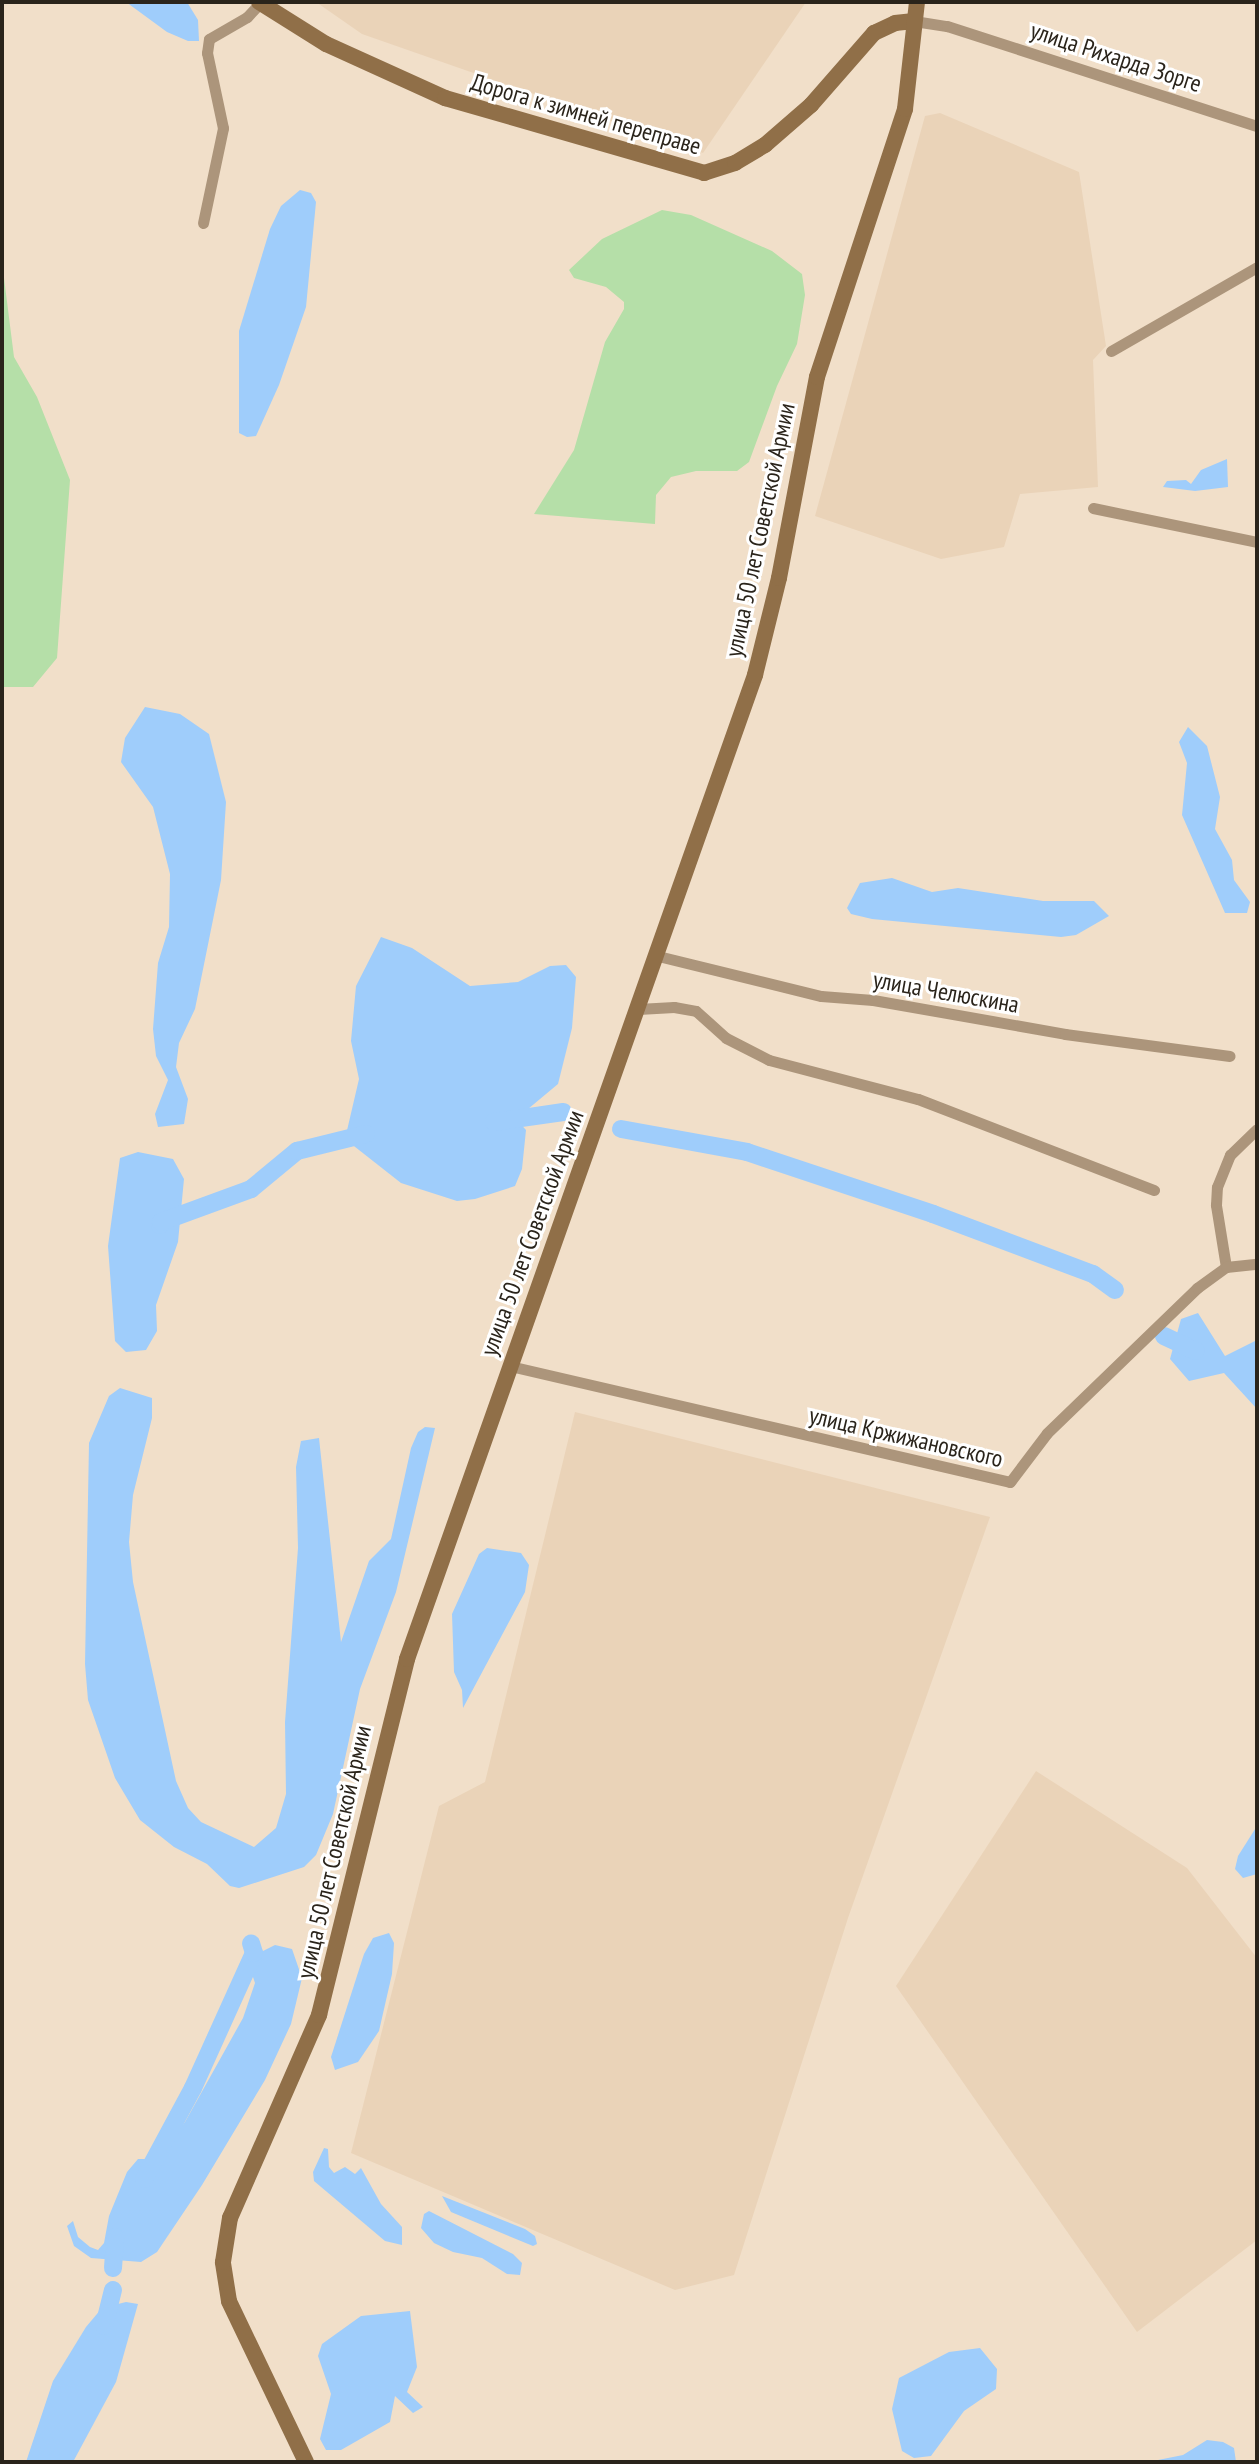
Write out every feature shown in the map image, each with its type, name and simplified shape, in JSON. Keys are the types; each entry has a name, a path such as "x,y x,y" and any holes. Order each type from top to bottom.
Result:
{"main road":[{"name":"Дорога к зимней переправе","path":"260,2 326,44 445,98 687,171 704,173 735,163 765,145 811,105 874,33 895,23 914,21"},
{"name":"улица 50 лет Советской Армии","path":"306,2462 237,2323 224,2279 223,2251 243,2184 323,2001 407,1659 755,675 779,578 817,377 905,109 917,2"}],"street":[{"path":"203,223 223,128 207,53 209,39 247,17 260,2"},
{"name":"улица Рихарда Зорге","path":"914,21 947,26 1257,126"},
{"path":"1111,351 1257,267"},
{"path":"1093,508 1257,542"},
{"name":"улица Челюскина","path":"658,956 821,996 873,1000 1019,1027 1230,1056"},
{"path":"638,1009 674,1007 696,1011 726,1038 769,1060 918,1099 1154,1190"},
{"path":"1257,1129 1230,1155 1217,1187 1216,1205 1226,1267 1257,1264"},
{"name":"улица Кржижановского","path":"510,1366 753,1426 1010,1482 1030,1451 1126,1354 1197,1288 1226,1267"}],"shaded area":[{"path":"316,2 806,2 703,153 362,34"},
{"path":"940,113 1079,172 1106,346 1093,360 1098,487 1020,494 1004,547 941,559 815,516 925,116"},
{"path":"575,1412 990,1517 848,1918 734,2275 675,2290 351,2153 439,1806 485,1782"},
{"path":"1036,1771 1187,1868 1257,1958 1257,2240 1137,2332 896,1986"}],"green space":[{"path":"662,210 691,215 772,251 802,274 805,295 797,344 777,386 749,462 737,471 696,471 671,477 656,495 655,524 534,514 574,450 605,342 624,309 624,302 606,287 574,278 569,270 602,239"},
{"path":"2,262 14,357 37,397 70,480 57,658 33,687 2,687"}],"water":[{"path":"126,2 187,2 198,20 199,41 188,41 167,32"},
{"path":"300,190 311,193 316,202 306,307 279,385 256,436 247,437 239,433 239,331 270,229 281,206"},
{"path":"1227,459 1228,487 1195,491 1163,487 1167,481 1186,480 1191,484 1201,470"},
{"path":"145,707 180,714 209,734 226,802 221,880 195,1009 179,1043 176,1067 188,1099 184,1124 158,1127 155,1114 168,1080 156,1056 153,1029 158,963 169,927 170,874 153,807 121,762 125,738"},
{"path":"1188,727 1207,746 1220,797 1215,829 1232,860 1234,880 1250,902 1247,913 1225,913 1182,815 1187,763 1179,742"},
{"path":"892,878 932,892 958,888 1043,901 1094,901 1109,916 1076,935 1061,937 872,919 851,914 847,908 860,883"},
{"path":"381,937 412,948 470,986 518,982 550,966 566,965 576,977 572,1028 558,1084 516,1119 526,1130 522,1169 515,1186 475,1199 457,1201 401,1183 345,1139 359,1079 351,1041 356,986"},
{"path":"138,1152 173,1159 184,1179 178,1242 156,1305 157,1331 146,1350 126,1352 115,1341 108,1246 120,1158"},
{"path":"1198,1313 1225,1356 1257,1340 1257,1409 1224,1373 1189,1381 1170,1359 1181,1319"},
{"path":"120,1388 152,1398 152,1418 133,1495 129,1542 133,1582 176,1781 188,1808 201,1822 254,1847 276,1828 286,1794 285,1722 298,1548 296,1467 301,1441 319,1438 341,1642 369,1561 391,1539 411,1448 418,1432 425,1427 435,1428 396,1592 360,1689 333,1814 316,1855 304,1867 239,1888 230,1886 207,1864 174,1847 140,1820 115,1778 88,1700 85,1664 89,1443 109,1396"},
{"path":"487,1548 521,1553 529,1565 525,1592 463,1708 462,1690 454,1672 452,1614 479,1554"},
{"path":"1257,1826 1257,1874 1243,1878 1235,1869 1238,1856"},
{"path":"389,1933 394,1943 392,1974 379,2031 358,2062 335,2070 331,2057 364,1954 373,1938"},
{"path":"275,1945 292,1949 302,1978 291,2024 265,2080 202,2185 157,2252 141,2262 91,2258 74,2246 67,2226 73,2221 78,2237 90,2247 98,2250 104,2243 109,2216 127,2172 138,2159 156,2159 185,2122 243,2018 255,1983 249,1965 253,1956"},
{"path":"324,2148 328,2149 329,2167 334,2173 345,2167 355,2174 361,2168 381,2204 402,2227 402,2245 385,2241 314,2181 313,2172"},
{"path":"442,2196 525,2229 535,2236 537,2244 533,2246 451,2212"},
{"path":"429,2211 513,2254 522,2263 520,2275 507,2274 482,2258 453,2252 434,2243 421,2228 424,2214"},
{"path":"126,2302 138,2304 116,2382 73,2462 26,2462 53,2381 86,2327 102,2308"},
{"path":"410,2311 417,2367 407,2392 423,2407 413,2413 395,2396 390,2422 341,2450 326,2450 320,2439 331,2394 318,2356 322,2344 361,2316"},
{"path":"980,2348 997,2369 996,2389 964,2411 931,2456 914,2458 902,2451 892,2409 899,2378 949,2352"},
{"path":"1207,2440 1223,2442 1234,2448 1236,2462 1148,2462 1183,2455"}],"waterway":[{"path":"494,1122 563,1112"},
{"path":"621,1129 747,1152 933,1214 1093,1274 1115,1290"},
{"path":"160,1225 161,1222 251,1189 297,1151 366,1134"},
{"path":"1164,1336 1196,1351"},
{"path":"144,2179 193,2088 254,1953 251,1943"},
{"path":"113,2268 115,2237"},
{"path":"104,2326 113,2290"}]}
